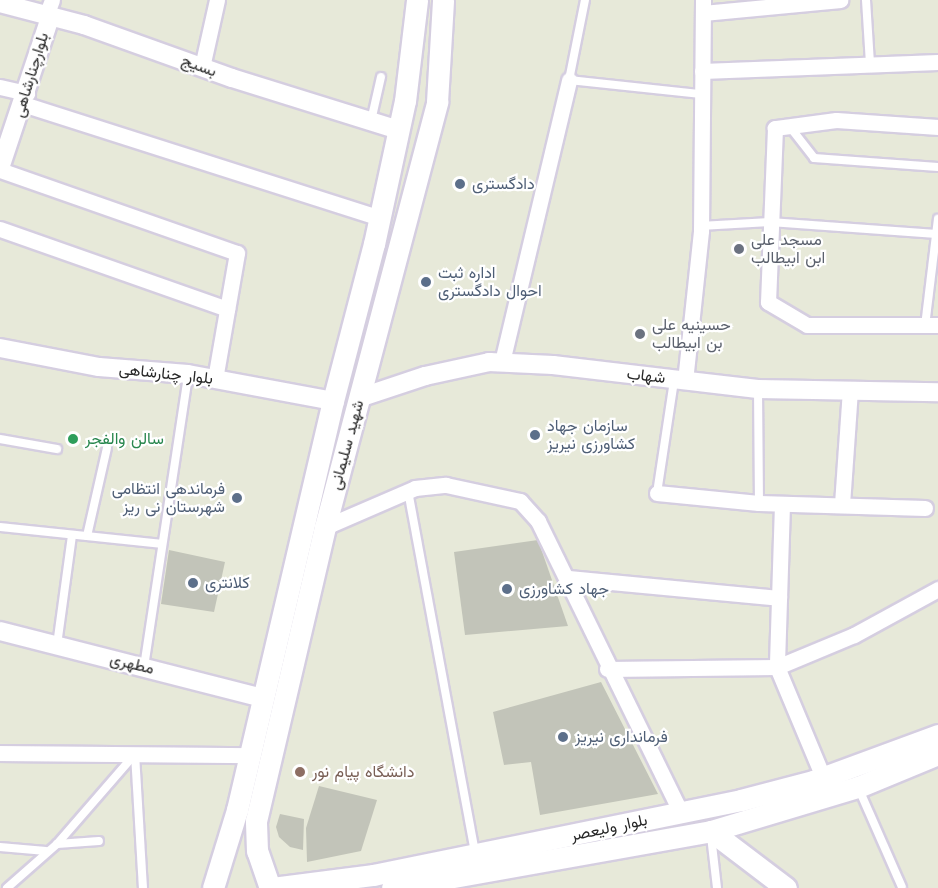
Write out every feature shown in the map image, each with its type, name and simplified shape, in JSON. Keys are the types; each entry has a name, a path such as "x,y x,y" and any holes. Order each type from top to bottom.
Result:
{"main road":[{"name":"شهید سلیمانی","path":"213,888 250,755 333,401 380,218 415,42 417,0"},
{"name":"شهید سلیمانی","path":"270,888 257,851 256,821 325,527 437,102 442,0"},
{"path":"399,130 428,138"},
{"path":"304,522 325,527"},
{"name":"بلوار ولیعصر","path":"252,888 338,881 681,813 823,777 938,735"},
{"name":"بلوار ولیعصر","path":"392,888 448,883 711,831 858,787 938,754"},
{"path":"711,831 786,888"}],"street":[{"path":"202,67 217,0"},
{"path":"679,380 700,226 703,6 840,0"},
{"name":"بسیج","path":"0,3 50,9 202,67 399,130"},
{"name":"بلوارچنارشاهی","path":"0,166 25,98 50,9"},
{"path":"702,71 938,62"},
{"path":"502,362 568,80"},
{"path":"0,87 25,98 380,218"},
{"path":"932,326 807,325 768,302 770,222 775,128 836,120 938,127"},
{"path":"0,166 237,253 215,379"},
{"path":"0,229 227,309"},
{"name":"بلوار چنارشاهی","path":"0,348 99,367 188,374 333,401"},
{"name":"شهاب","path":"359,398 425,376 502,362 758,389 938,392"},
{"path":"842,504 850,391"},
{"path":"325,527 408,491 446,485 520,501 538,521 568,578 608,669 681,813"},
{"path":"657,493 759,503 925,508"},
{"path":"782,504 777,667 823,777"},
{"path":"568,578 779,598"},
{"path":"608,669 777,667 854,635 938,589"},
{"name":"مطهری","path":"0,631 263,698"},
{"path":"0,753 250,755"}],"lane":[{"path":"585,0 568,80 701,94"},
{"path":"866,0 870,63"},
{"path":"371,121 381,77"},
{"path":"788,125 814,158 938,167"},
{"path":"932,326 938,219"},
{"path":"700,226 770,222 937,234"},
{"path":"144,668 188,374"},
{"path":"657,493 679,380"},
{"path":"758,389 759,503"},
{"path":"0,439 57,449"},
{"path":"87,536 107,448"},
{"path":"408,491 475,855"},
{"path":"0,527 161,544"},
{"path":"57,645 72,535"},
{"path":"7,888 46,851 57,844 135,754"},
{"path":"135,754 144,888"},
{"path":"858,787 902,887"},
{"path":"711,831 717,888"},
{"path":"57,844 99,841"},
{"path":"0,847 46,851"}],"building":[{"name":"جهاد کشاورزی","path":"538,540 568,626 465,635 454,552"},
{"name":"کلانتری","path":"169,550 225,562 214,612 161,604"},
{"name":"فرمانداری نیریز","path":"601,682 658,794 540,815 531,762 504,765 493,712"},
{"path":"319,786 377,800 361,851 307,862 306,828"},
{"path":"280,814 304,819 303,850 290,847 279,837 276,827"}],"place":[{"name":"دادگستری","path":"460,184"},
{"name":"مسجد علی ابن ابیطالب","path":"739,249"},
{"name":"اداره ثبت احوال دادگستری","path":"426,282"},
{"name":"حسینیه علی بن ابیطالب","path":"640,334"},
{"name":"سازمان جهاد کشاورزی نیریز","path":"535,435"},
{"name":"سالن والفجر","path":"73,439"},
{"name":"فرماندهی انتظامی شهرستان نی ریز","path":"237,498"},
{"name":"کلانتری","path":"193,583"},
{"name":"جهاد کشاورزی","path":"507,589"},
{"name":"فرمانداری نیریز","path":"563,737"},
{"name":"دانشگاه پیام نور","path":"300,772"}]}
